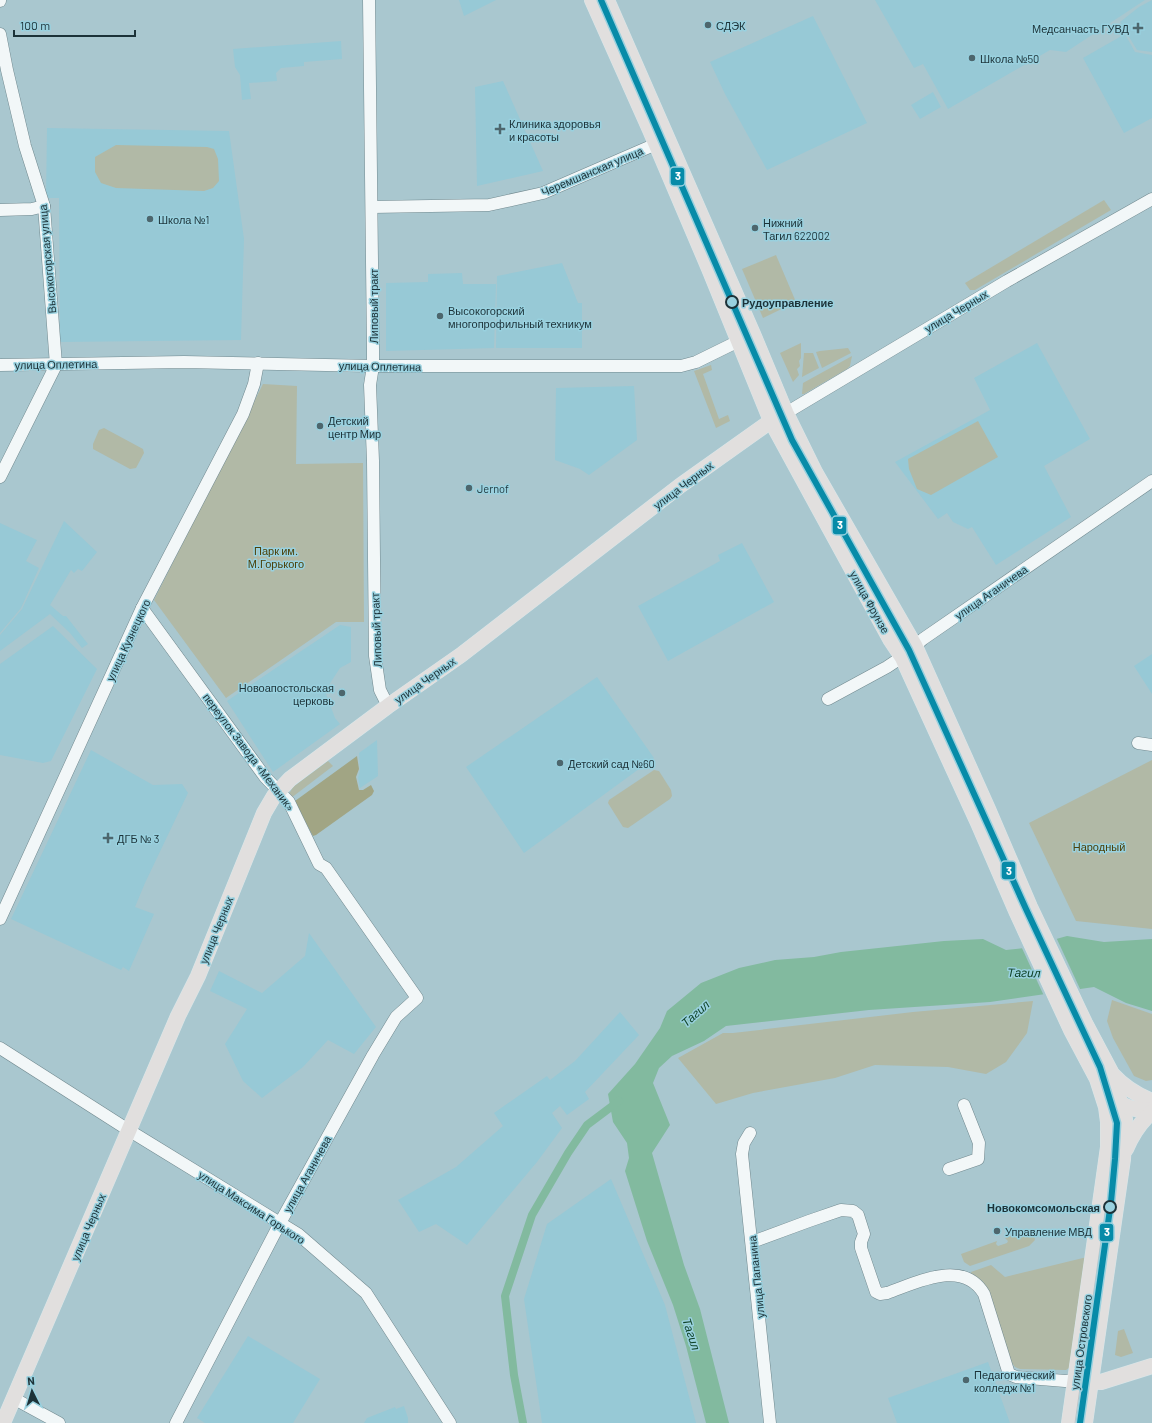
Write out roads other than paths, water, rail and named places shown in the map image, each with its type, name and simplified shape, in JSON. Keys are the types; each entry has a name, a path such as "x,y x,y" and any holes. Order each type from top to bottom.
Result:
{"main road":[{"name":"улица Фрунзе","path":"592,0 662,141 753,334 786,414 815,472 915,646 1030,907 1085,1023"},
{"name":"улица Фрунзе","path":"607,0 772,421 886,632 902,657 978,823 1016,913 1071,1030"},
{"name":"улица Черных","path":"3,1423 130,1131 178,1016 198,976 264,813 274,796 290,779 388,706 461,655 681,485 772,421 786,414"},
{"name":"улица Островского","path":"1085,1023 1111,1072 1127,1110 1123,1157 1085,1423"},
{"name":"улица Островского","path":"1069,1423 1108,1147 1108,1122 1106,1107 1096,1079 1071,1030"},
{"path":"1111,1072 1120,1082 1152,1106"},
{"path":"1096,1079 1107,1095 1127,1110"},
{"path":"1108,1147 1127,1110 1142,1104 1152,1106"},
{"path":"1123,1157 1130,1140 1152,1106"},
{"path":"1075,1380 1101,1382 1152,1366"}],"street":[{"name":"Липовый тракт","path":"370,0 373,366 370,385 373,461 375,656 380,690 388,706"},
{"name":"Высокогорская улица","path":"0,34 25,146 44,206 56,365"},
{"name":"Черемшанская улица","path":"372,206 489,205 543,193 662,141"},
{"name":"улица Черных","path":"786,414 1000,284 1152,199"},
{"path":"0,210 32,209 44,206"},
{"name":"улица Оплетина","path":"0,365 184,362 373,366 681,366 696,362 753,334"},
{"name":"улица Кузнецкого","path":"0,919 142,608 242,414 254,384 258,363"},
{"path":"0,477 56,365"},
{"name":"улица Аганичева","path":"828,699 887,667 902,657 915,646 1152,481"},
{"name":"переулок Завода «Механик»","path":"142,608 265,777 289,802 319,864 326,868 417,998"},
{"path":"1138,743 1152,745"},
{"name":"улица Аганичева","path":"176,1423 280,1223 388,1030 396,1017 417,998"},
{"name":"улица Максима Горького","path":"0,1048 130,1131 298,1234 366,1293 450,1423"},
{"path":"949,1169 978,1159 979,1143 964,1105"},
{"name":"улица Папанина","path":"750,1133 744,1143 742,1154 770,1423"},
{"path":"752,1242 841,1210 853,1212 858,1215 864,1234 861,1242 861,1248 876,1292 880,1294 887,1293 946,1274 965,1278 980,1287 984,1294 1009,1374 1016,1376 1075,1380"},
{"path":"14,1398 59,1423"}],"water":[{"name":"Тагил","path":"1067,936 1104,942 1152,939 1152,1011 1126,1003 1094,987 990,1002 869,1010 726,1026 704,1041 672,1056 659,1068 653,1083 670,1125 652,1153 684,1265 700,1309 729,1423 706,1423 686,1346 673,1305 647,1241 625,1171 629,1158 627,1143 613,1122 608,1094 635,1064 660,1028 667,1011 701,983 739,968 775,960 814,957 841,952 944,941 983,939 1006,950 1024,948"}],"waterway":[{"path":"523,1423 514,1375 505,1296 532,1215 568,1153 587,1125 619,1101"}],"tram line":[{"name":"3","path":"601,0 792,440 909,650 1026,909 1100,1067 1117,1123 1115,1159 1111,1202 1080,1423"},
{"path":"1075,1423 1106,1206"}],"place":[{"name":"СДЭК","path":"708,25"},
{"name":"Медсанчасть ГУВД","path":"1138,28"},
{"name":"Школа №50","path":"972,58"},
{"name":"Клиника здоровья и красоты","path":"500,129"},
{"name":"Школа №1","path":"150,219"},
{"name":"Нижний Тагил 622002","path":"755,228"},
{"name":"Рудоуправление","path":"732,302"},
{"name":"Высокогорский многопрофильный техникум","path":"440,316"},
{"name":"Детский центр Мир","path":"320,426"},
{"name":"Jernof","path":"469,488"},
{"name":"Новоапостольская церковь","path":"342,693"},
{"name":"Детский сад №60","path":"560,763"},
{"name":"ДГБ № 3","path":"108,838"},
{"name":"Новокомсомольская","path":"1110,1207"},
{"name":"Управление МВД","path":"997,1231"},
{"name":"Педагогический колледж №1","path":"966,1380"}],"park label":[{"name":"Парк им. М.Горького","path":"276,556"},
{"name":"Народный","path":"1099,846"}]}
